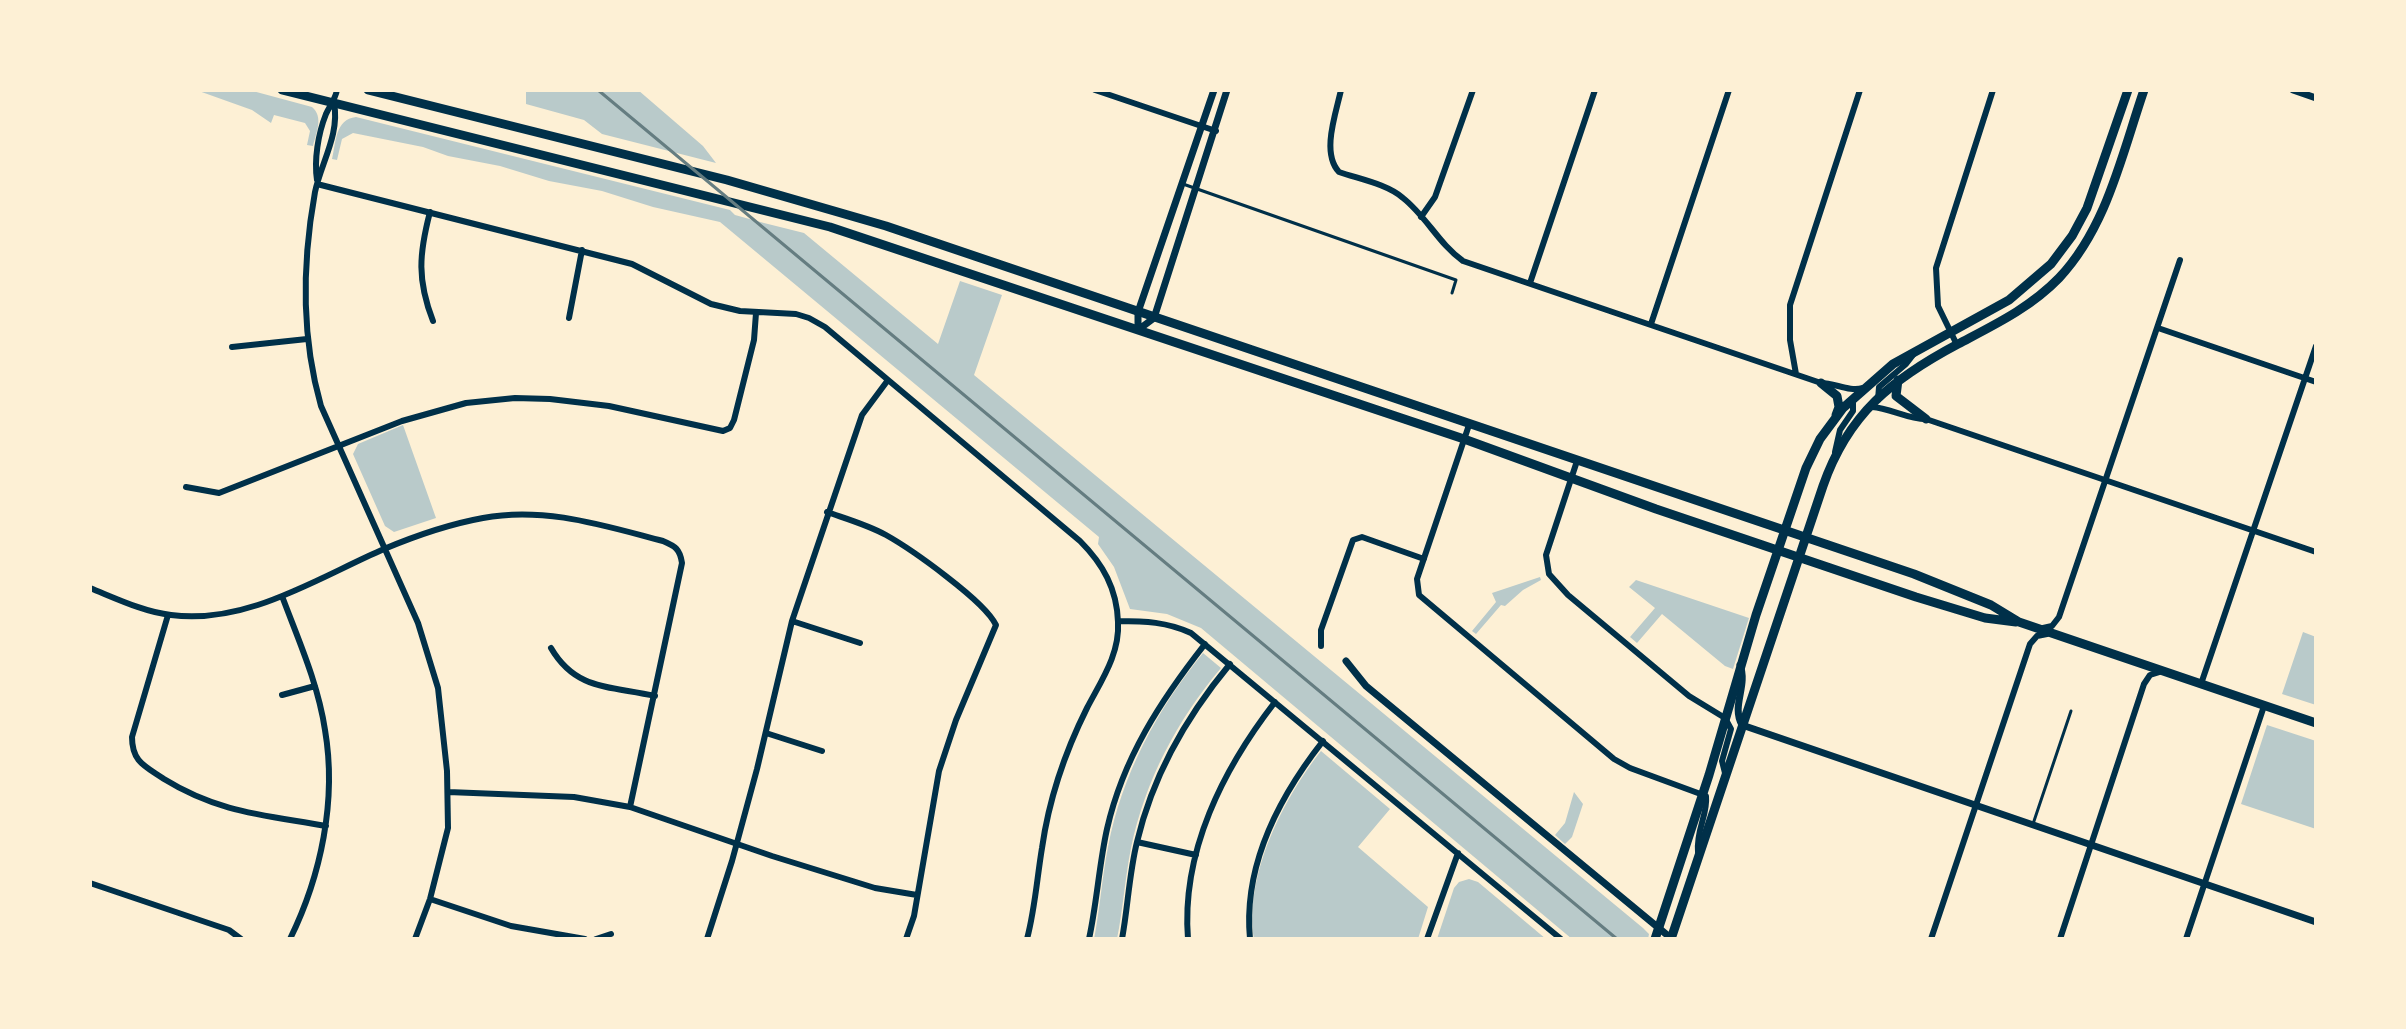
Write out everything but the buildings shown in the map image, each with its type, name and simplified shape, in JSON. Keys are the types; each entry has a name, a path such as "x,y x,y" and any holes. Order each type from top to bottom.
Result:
{"main road":[{"path":"282,90 794,217 1464,439 1799,558 1985,618 2019,622"},
{"path":"368,90 809,203 1806,537 1924,578 1991,605 2019,622 2316,723"},
{"path":"1655,939 1703,793 1740,665 1810,458 1836,416 1864,387 1893,364 2020,292 2066,246 2090,201 2128,90"},
{"path":"1672,939 1698,853 1806,537 1835,456 1845,437 1867,408 1898,380 2026,306 2056,281 2078,254 2101,214 2144,90"},
{"path":"1898,380 1896,396 1926,419"},
{"path":"1821,383 1837,396 1839,407 1836,416"}],"street":[{"path":"337,90 334,103 326,114 314,164 317,184 308,232 305,279 307,339 321,406 387,548 418,623 438,688 448,792 448,828 430,899 415,939"},
{"path":"1095,90 1216,131"},
{"path":"1138,330 1138,312 1214,90"},
{"path":"1138,330 1154,318 1227,90"},
{"path":"1341,90 1330,152 1333,166 1339,172 1396,193 1448,250 1463,261 1479,269 1530,283 1821,383 1857,390 1864,387"},
{"path":"1421,217 1439,189 1473,90"},
{"path":"1530,283 1595,90"},
{"path":"1651,324 1729,90"},
{"path":"1796,374 1790,340 1790,305 1860,90"},
{"path":"1957,345 1937,301 1936,268 1993,90"},
{"path":"2293,90 2316,98"},
{"path":"317,184 632,264 711,304 756,313 796,314 809,318 825,327 1097,558 1110,581 1118,621 1112,657 1074,736 1056,788 1027,939"},
{"path":"430,212 421,252 420,274 423,295 433,321"},
{"path":"569,318 582,250"},
{"path":"2039,629 2052,626 2059,617 2180,260"},
{"path":"186,487 219,493 402,421 466,403 515,398 609,406 723,431 730,428 734,420 754,340 756,313"},
{"path":"2158,328 2316,382"},
{"path":"232,347 307,339"},
{"path":"2201,684 2316,346"},
{"path":"1883,408 1877,398 1879,387 1918,349"},
{"path":"707,939 766,733 792,621 827,512 862,415 888,380"},
{"path":"1835,456 1839,433 1853,411 1847,388"},
{"path":"1867,408 1883,408 1914,419 1926,419 2316,552"},
{"path":"1469,425 1417,586 1424,602 1614,759 1630,768 1703,793 1707,800 1697,834 1698,853"},
{"path":"1577,461 1546,555 1549,574 1568,595 1689,696 1725,718 1731,729 1722,761 1725,773"},
{"path":"827,512 883,533 908,548 972,599 996,625 956,720 939,771 906,939"},
{"path":"90,588 168,615 224,614 282,596 387,548 439,529 510,515 540,515 587,522 675,546 681,553 682,563 630,807"},
{"path":"1321,646 1321,630 1353,540 1362,537 1424,559"},
{"path":"282,596 315,686 326,731 329,784 326,826 311,888 290,939"},
{"path":"168,615 132,737 132,750 138,761 180,789 215,805 326,826"},
{"path":"792,621 860,643"},
{"path":"1118,621 1154,621 1174,625 1205,644 1561,939"},
{"path":"1931,939 2030,644 2037,636 2050,633"},
{"path":"1089,939 1108,826 1130,761 1157,708 1205,644"},
{"path":"551,648 569,673 585,682 655,696"},
{"path":"1346,661 1366,686 1672,939"},
{"path":"1122,939 1137,842 1153,791 1172,749 1198,704 1230,664"},
{"path":"1740,665 1744,682 1737,715 1742,725 2316,922"},
{"path":"2060,939 2144,684 2150,675 2163,671"},
{"path":"282,695 315,686"},
{"path":"1188,939 1196,855 1208,816 1228,771 1275,702"},
{"path":"2186,939 2264,706"},
{"path":"766,733 822,751"},
{"path":"1250,939 1248,924 1253,883 1268,830 1288,790 1323,741"},
{"path":"448,792 574,797 630,807 875,888 917,895"},
{"path":"1137,842 1196,855"},
{"path":"1427,939 1458,853"},
{"path":"90,883 229,930 241,939"},
{"path":"430,899 511,926 585,939"},
{"path":"596,939 611,934"}],"lane":[{"path":"1183,184 1456,280 1452,293"},
{"path":"2033,824 2071,711"}],"shaded area":[{"path":"196,90 249,90 312,107 318,115 313,146 307,145 310,131 305,123 274,115 271,123 252,110"},
{"path":"526,90 638,90 703,146 716,163 602,134 584,120 526,104"},
{"path":"356,117 730,210 735,215 804,233 938,344 960,281 1002,295 974,375 1643,928 1649,934 1648,939 1572,939 1201,628 1167,614 1130,609 1114,567 1098,544 1099,537 720,222 653,207 602,191 549,181 500,166 448,156 423,147 353,133 342,139 337,160 332,159 340,127"},
{"path":"403,425 436,518 394,532 385,526 353,454 358,444"},
{"path":"1540,577 1541,580 1523,590 1505,606 1501,605 1476,634 1472,631 1496,602 1492,593"},
{"path":"1636,580 1749,618 1733,669 1725,666 1662,614 1637,643 1630,637 1655,608 1629,587"},
{"path":"2303,632 2316,637 2316,705 2282,694"},
{"path":"1203,653 1221,668 1190,709 1154,775 1131,848 1117,939 1094,939 1108,847 1122,794 1156,720"},
{"path":"2267,725 2316,741 2316,829 2241,804"},
{"path":"1321,751 1390,809 1358,847 1428,907 1418,939 1254,939 1252,915 1261,864 1280,815"},
{"path":"1574,792 1583,804 1572,837 1565,844 1555,835 1565,823"},
{"path":"1469,879 1478,882 1546,939 1437,939 1454,888 1459,882"}],"railway":[{"path":"598,90 1617,939"}]}
